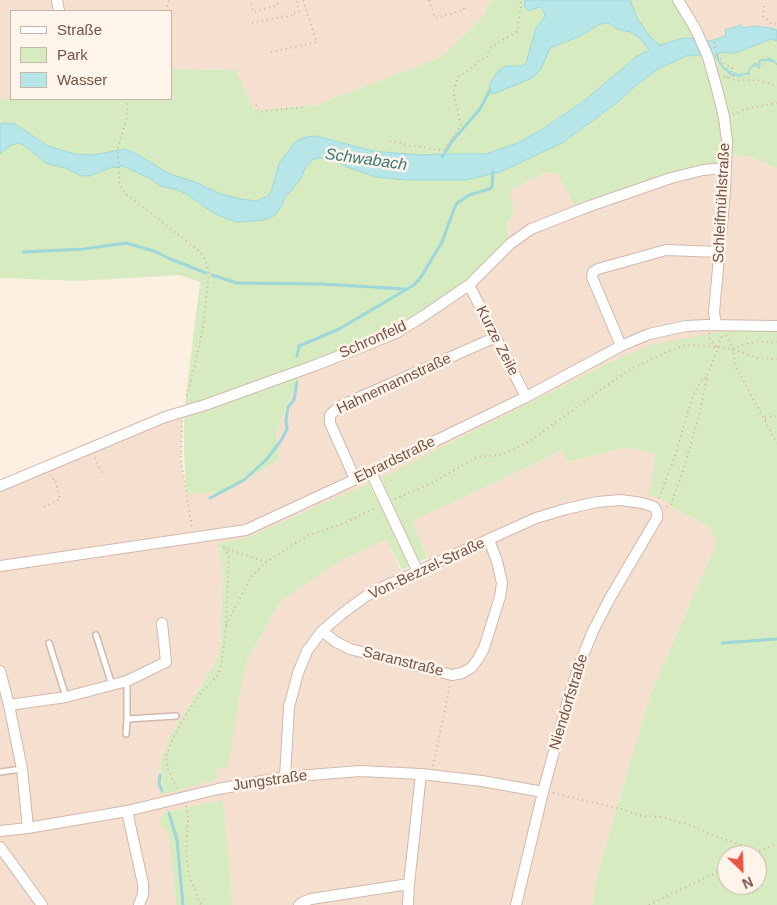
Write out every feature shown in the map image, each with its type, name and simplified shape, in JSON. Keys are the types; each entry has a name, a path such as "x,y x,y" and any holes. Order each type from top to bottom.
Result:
{"street":[{"name":"Schleifmühlstraße","path":"678,0 712,56 712,70 724,117 727,141 720,252 712,325"},
{"name":"Schronfeld","path":"0,486 165,417 316,365 396,332 469,285 510,244 531,229 587,207 671,178 703,170 726,168"},
{"path":"621,346 592,277 593,272 666,250 720,252"},
{"name":"Kurze Zeile","path":"469,285 526,397"},
{"name":"Ebrardstraße","path":"0,566 246,530 526,397 621,346 649,334 686,326 777,326"},
{"name":"Hahnemannstraße","path":"355,479 330,423 330,415 340,406 496,337"},
{"path":"371,472 418,572"},
{"name":"Von-Bezzel-Straße","path":"285,777 289,707 298,673 307,651 322,631 366,596 536,518 566,508 621,500 642,503 654,507 658,512"},
{"name":"Niendorfstraße","path":"516,905 543,792 569,696 586,647 610,598 657,518 658,512"},
{"name":"Saranstraße","path":"322,631 336,642 350,649 452,675 462,673 471,668 484,648 500,597 502,583 489,540"},
{"path":"9,705 66,697 127,681 166,662 162,623"},
{"path":"0,671 22,769 28,828"},
{"name":"Jungstraße","path":"0,831 127,811 218,789 285,777 360,771 426,774 482,781 543,792"},
{"path":"408,905 409,884 426,774"},
{"path":"127,811 142,884 143,894 139,905"},
{"path":"0,847 42,905"},
{"path":"299,905 311,899 409,884"}],"lane":[{"path":"96,635 112,685"},
{"path":"49,643 66,697"},
{"path":"126,734 127,681"},
{"path":"127,718 176,716"},
{"path":"0,772 22,769"}],"path":[{"path":"251,4 254,12 278,5 277,0"},
{"path":"252,23 294,15 294,13 299,12 297,0"},
{"path":"271,52 317,42 303,0"},
{"path":"429,0 434,18 464,10 463,5"},
{"path":"390,140 410,146 439,150 445,149 461,125 454,96 458,77 480,60 487,57 489,49 494,45 516,32 521,0"},
{"path":"457,6 458,11"},
{"path":"764,6 763,16 770,23 777,24"},
{"path":"447,10 448,14"},
{"path":"717,39 714,43 712,56 732,68 728,77"},
{"path":"712,70 728,77 742,80 757,80 777,86"},
{"path":"126,100 128,111 118,147 118,175 121,188 198,250 205,259 209,272 195,366 182,421 181,460 194,538"},
{"path":"724,117 746,109 777,104"},
{"path":"256,105 259,112 304,107"},
{"path":"712,325 710,340 718,348"},
{"path":"658,512 671,504 684,471 699,416 707,376 722,333 728,336 733,349 736,367 777,443"},
{"path":"733,349 755,342 777,342"},
{"path":"226,625 251,577 266,562 307,536 345,524 386,503 432,483 478,457 506,453 530,441 633,368 683,346 696,345 733,349 757,358 777,359"},
{"path":"658,512 658,502 674,459 693,395 701,381 707,376"},
{"path":"764,418 777,416"},
{"path":"94,455 104,474"},
{"path":"44,507 60,499 55,479 52,479 47,466"},
{"path":"201,905 189,875 186,851 187,810 168,770 166,756 174,736 186,715 199,695 218,674 222,661 226,625 228,556 223,547 222,534"},
{"path":"223,547 266,562"},
{"path":"426,774 452,675"},
{"path":"543,792 621,809 642,816 661,817 691,825 741,845"},
{"path":"649,905 717,872"}],"shaded area":[{"path":"0,0 491,0 482,18 441,57 316,105 254,110 236,70 172,69 172,10 10,10 10,98 0,100"},
{"path":"676,0 777,0 777,30 755,26 742,28 742,25 726,36 710,41 701,39"},
{"path":"718,155 748,156 777,169 777,329 650,345 610,362 386,476 246,538 217,544 223,569 220,648 214,665 171,734 216,770 247,660 281,601 344,559 386,540 407,583 433,571 412,520 461,499 562,450 567,462 625,448 656,453 665,500 673,508 707,525 717,542 651,693 597,875 592,905 233,905 223,801 169,834 185,905 0,905 0,486 184,411 181,460 186,494 226,492 279,460 276,432 300,374 506,224 514,215 509,190 546,172 558,174"}],"green space":[{"path":"491,0 525,0 531,10 539,7 545,14 536,28 526,62 522,66 506,66 489,85 547,54 550,48 580,36 600,24 608,23 617,29 631,32 642,40 649,50 637,56 584,101 520,142 486,154 419,155 373,151 316,136 279,164 272,189 268,196 256,201 218,193 195,182 170,174 126,149 93,155 75,154 48,146 15,124 4,123 0,125 0,100 10,98 10,100 172,100 172,69 236,70 254,110 316,105 441,57 482,18"},
{"path":"630,0 676,0 701,39 673,41 659,45 648,34 637,18"},
{"path":"771,39 777,41 777,169 748,156 718,155 716,166 576,207 558,174 546,172 510,190 514,215 506,224 510,244 469,285 362,347 184,411 200,282 179,275 79,281 0,278 0,154 9,146 19,143 27,147 45,163 66,168 81,176 89,176 110,168 123,166 151,179 160,186 185,193 214,213 281,207 285,197 301,178 305,168 313,159 330,159 376,177 407,180 466,180 499,172 562,143 618,102 658,69 686,56 725,52 733,54"},
{"path":"777,329 777,905 592,905 597,875 651,693 717,542 707,525 673,508 665,500 649,495 656,453 625,448 567,462 562,450 413,520 427,558 418,563 381,478 610,362 650,345 729,330"},
{"path":"300,374 276,432 279,460 226,492 186,494 185,417"},
{"path":"369,483 410,566 402,570 386,540 344,559 281,601 247,660 228,767 216,770 217,779 162,795 161,759 171,734 214,665 220,648 223,569 217,544 246,538"},
{"path":"223,800 233,905 176,905 169,834 158,822 165,812"}],"water":[{"name":"Schwabach","path":"525,0 630,0 637,18 648,34 659,45 684,38 710,41 726,36 725,30 741,25 743,28 755,26 770,28 777,30 777,41 771,39 733,54 725,52 716,54 723,67 733,72 733,75 736,73 737,75 747,73 755,63 759,65 759,61 762,59 770,58 775,61 777,65 775,62 769,61 769,59 766,61 762,60 760,61 759,68 755,65 749,71 749,74 743,74 738,77 736,75 732,76 726,71 723,68 714,54 686,56 658,69 618,102 562,143 500,172 466,180 407,180 376,177 330,159 313,159 305,168 301,178 285,197 275,215 264,220 238,222 227,219 214,213 185,193 160,186 151,179 123,166 110,168 89,176 81,176 66,168 45,163 27,147 19,143 9,146 0,154 0,125 4,123 15,124 48,146 75,154 93,155 125,149 170,174 195,182 218,193 256,201 268,196 272,189 279,164 295,142 306,137 316,136 373,151 419,155 486,154 520,142 542,129 584,101 637,56 649,50 642,40 631,32 617,29 608,23 600,24 580,36 550,48 541,69 532,78 493,94 489,85 499,70 506,66 522,66 526,63 536,28 544,18 545,14 540,7 528,10 524,7"}],"waterway":[{"path":"442,157 453,140 480,109 490,90"},
{"path":"297,356 299,346 339,329 414,285 421,277 442,242 456,204 469,195 492,187 493,171"},
{"path":"23,252 84,249 126,243 154,251 206,273"},
{"path":"212,275 237,283 322,284 405,289"},
{"path":"210,498 244,480 267,459 287,429 288,407 294,400 297,382"},
{"path":"722,643 777,639"},
{"path":"160,775 159,784 162,791"},
{"path":"169,813 177,840 183,905"}]}
